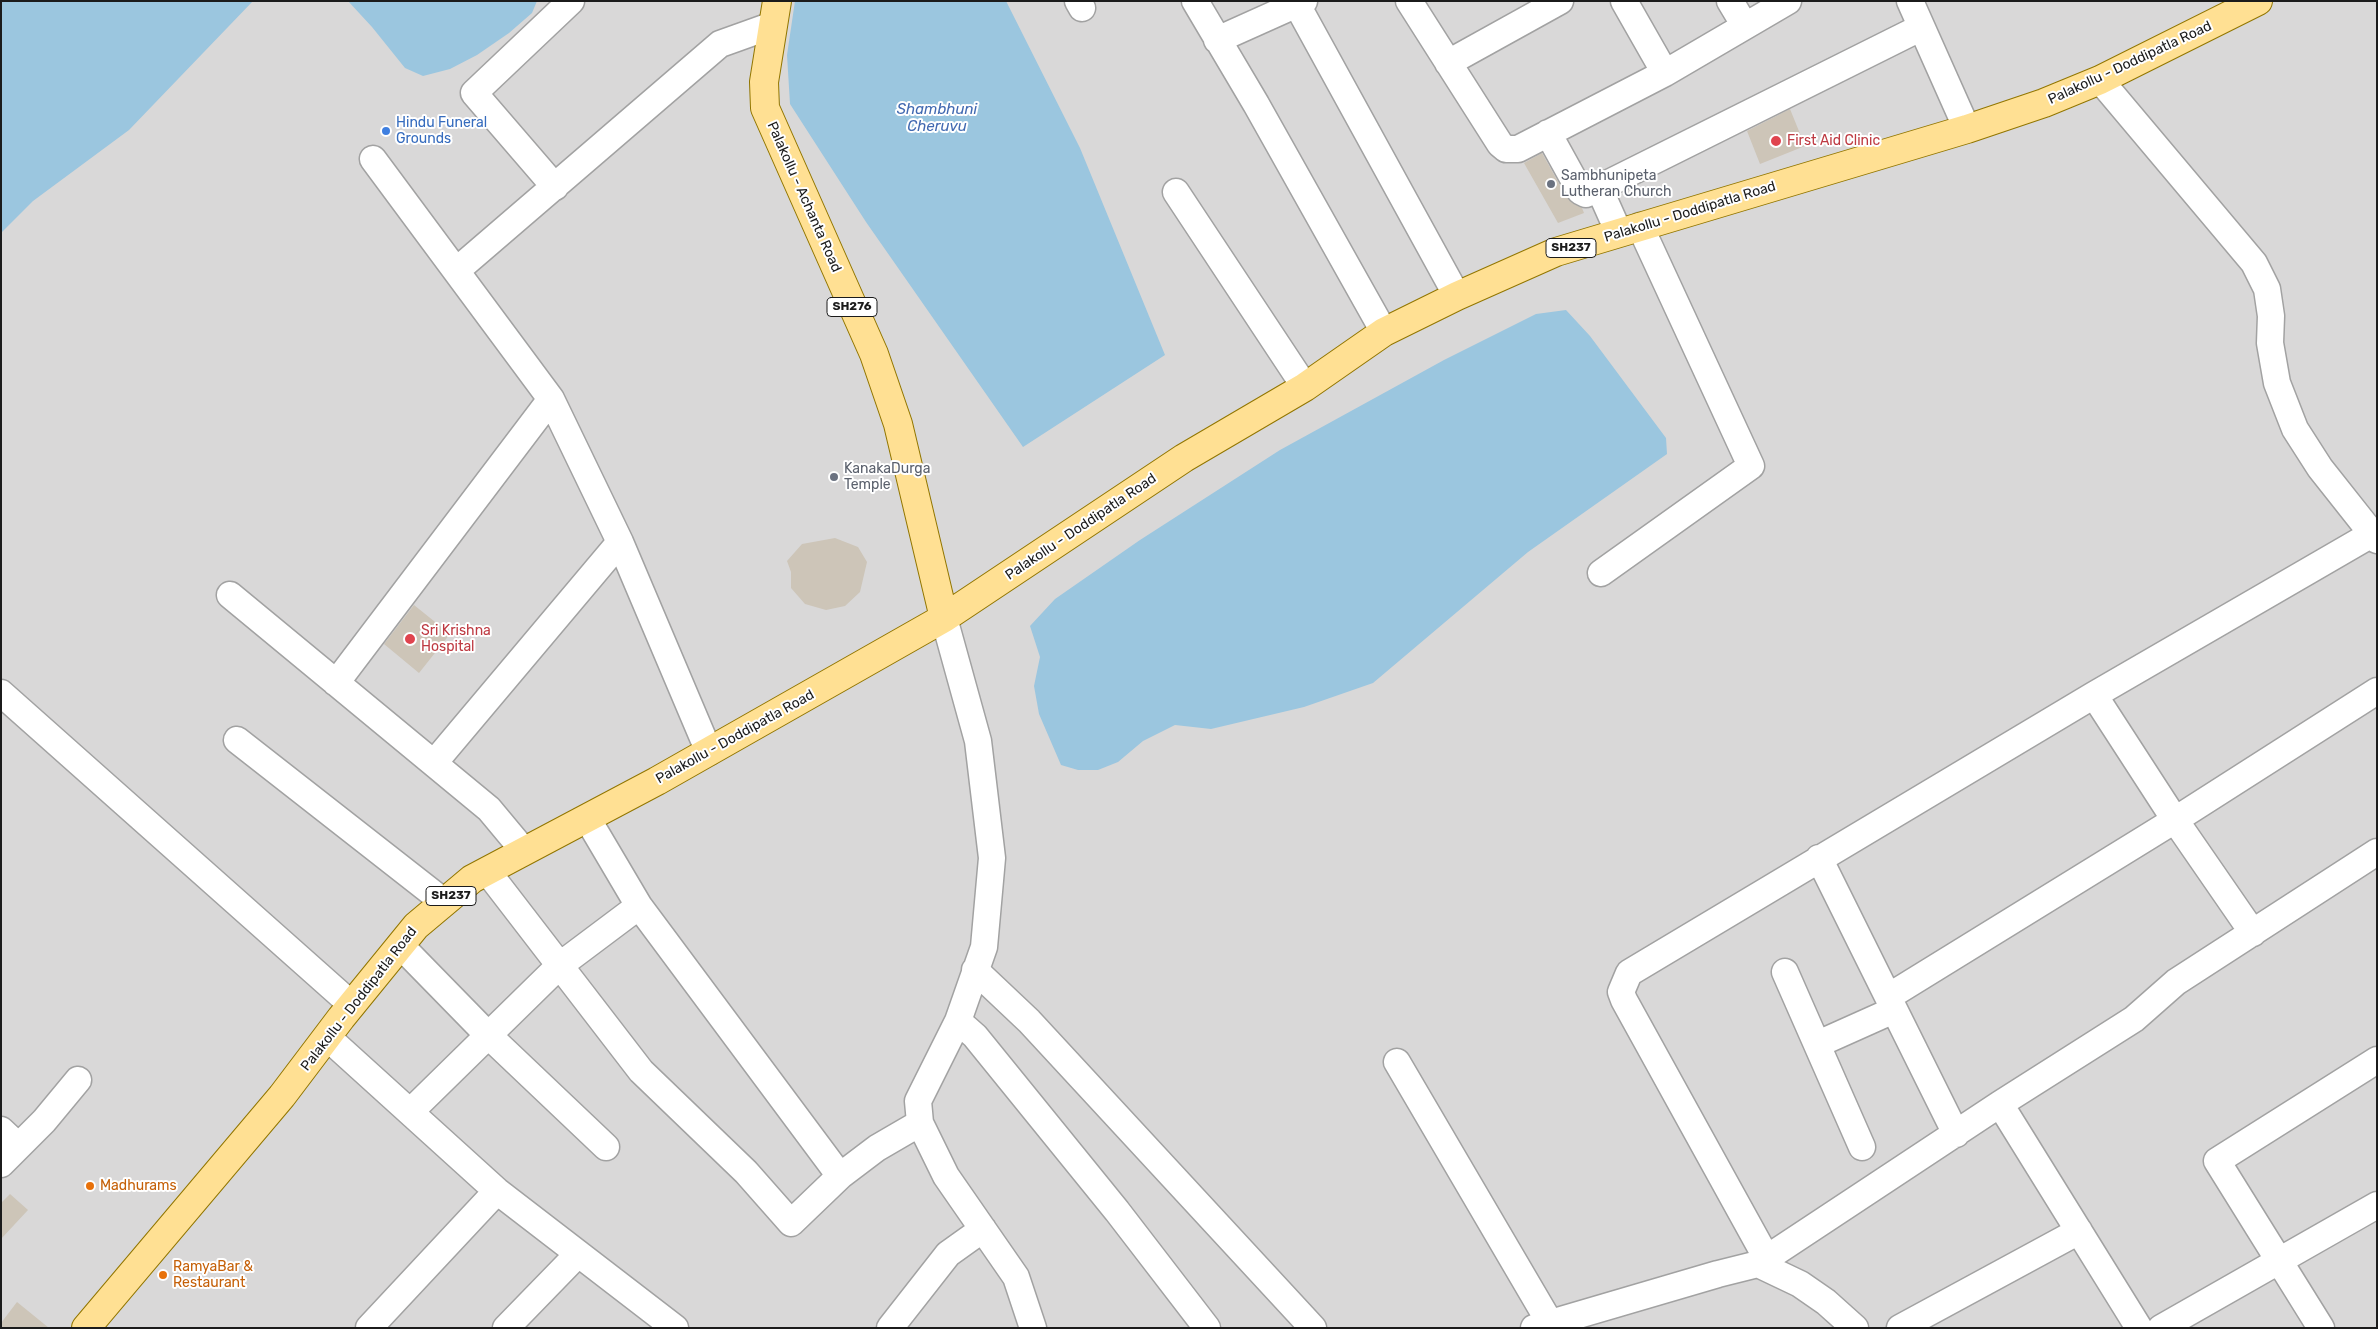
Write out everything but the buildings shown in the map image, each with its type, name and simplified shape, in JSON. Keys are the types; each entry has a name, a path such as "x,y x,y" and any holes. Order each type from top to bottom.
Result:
{"main road":[{"name":"Palakollu - Doddipatla Road","path":"86,1328 282,1096 416,926 472,879 709,752 944,618 1184,458 1305,387 1384,332 1457,296 1556,252 1967,129 2044,103 2100,80 2258,1"},
{"name":"Palakollu - Achanta Road","path":"775,13 764,82 765,108 874,354 898,424 944,618"}],"street":[{"path":"555,187 474,92 571,1"},
{"path":"1195,1 1256,104 1384,332"},
{"path":"1409,1 1500,144 1506,149 1518,148 1665,73 1788,1"},
{"path":"1448,63 1560,1"},
{"path":"1624,1 1665,73"},
{"path":"1730,1 1745,26"},
{"path":"1910,1 1920,28 1967,129"},
{"path":"1217,40 1298,2 1457,296"},
{"path":"456,271 720,44 775,13"},
{"path":"1548,133 1580,191 1586,194 1920,28"},
{"path":"1854,1328 1826,1302 1762,1262 1621,992 1629,973 2094,694 2374,537 2320,468 2295,429 2277,383 2270,343 2267,289 2254,262 2100,80"},
{"path":"373,159 551,399 620,542 709,752"},
{"path":"1600,188 1629,230 1751,466 1601,573"},
{"path":"1176,192 1305,387"},
{"path":"336,683 551,399"},
{"path":"434,763 620,542"},
{"path":"230,595 489,809 524,852"},
{"path":"944,618 978,741 992,858 984,946 958,1021 918,1101 920,1123 946,1176 1016,1277 1033,1328"},
{"path":"1818,1044 1891,1004 2377,691"},
{"path":"1,693 352,1005"},
{"path":"2094,694 2176,820 2253,933"},
{"path":"238,740 444,902"},
{"path":"587,818 639,906 840,1176"},
{"path":"1397,1062 1542,1326 1762,1262 2000,1104 2134,1019 2176,982 2377,852"},
{"path":"1819,858 1956,1134"},
{"path":"487,871 640,1070 746,1172 791,1223 840,1176 877,1148 920,1123"},
{"path":"410,1112 559,966 639,906"},
{"path":"400,945 488,1035 606,1147"},
{"path":"975,970 1029,1021 1312,1328"},
{"path":"1785,972 1862,1147"},
{"path":"958,1021 975,1036 1093,1181 1207,1328"},
{"path":"327,1037 497,1191 675,1328"},
{"path":"2321,1328 2217,1161 2377,1060"},
{"path":"7,1147 44,1120 78,1080"},
{"path":"2000,1104 2139,1328"},
{"path":"369,1328 497,1191"},
{"path":"2161,1328 2377,1205"},
{"path":"890,1328 948,1254 983,1228"},
{"path":"1900,1328 2079,1231"},
{"path":"506,1328 578,1254"}],"shaded area":[{"path":"1,1 2377,1 2377,1328 1,1328"}],"water":[{"path":"1,1 253,1 129,130 33,201 1,233"},
{"path":"348,1 537,1 532,13 509,33 477,55 450,69 423,76 405,68"},
{"name":"Shambhuni Cheruvu","path":"795,1 1006,1 1080,148 1165,355 1023,447 866,222 790,104 787,55"},
{"path":"1566,310 1590,336 1666,438 1667,454 1528,552 1373,683 1304,707 1211,729 1175,725 1143,741 1118,762 1098,770 1078,770 1061,765 1039,714 1034,686 1040,657 1030,626 1055,599 1140,540 1280,450 1444,360 1536,314"}],"place":[{"name":"Hindu Funeral Grounds","path":"386,131"},
{"name":"First Aid Clinic","path":"1776,141"},
{"name":"Sambhunipeta Lutheran Church","path":"1551,184"},
{"name":"KanakaDurga Temple","path":"834,477"},
{"name":"Sri Krishna Hospital","path":"410,639"},
{"name":"Madhurams","path":"90,1186"},
{"name":"RamyaBar & Restaurant","path":"163,1275"}]}
